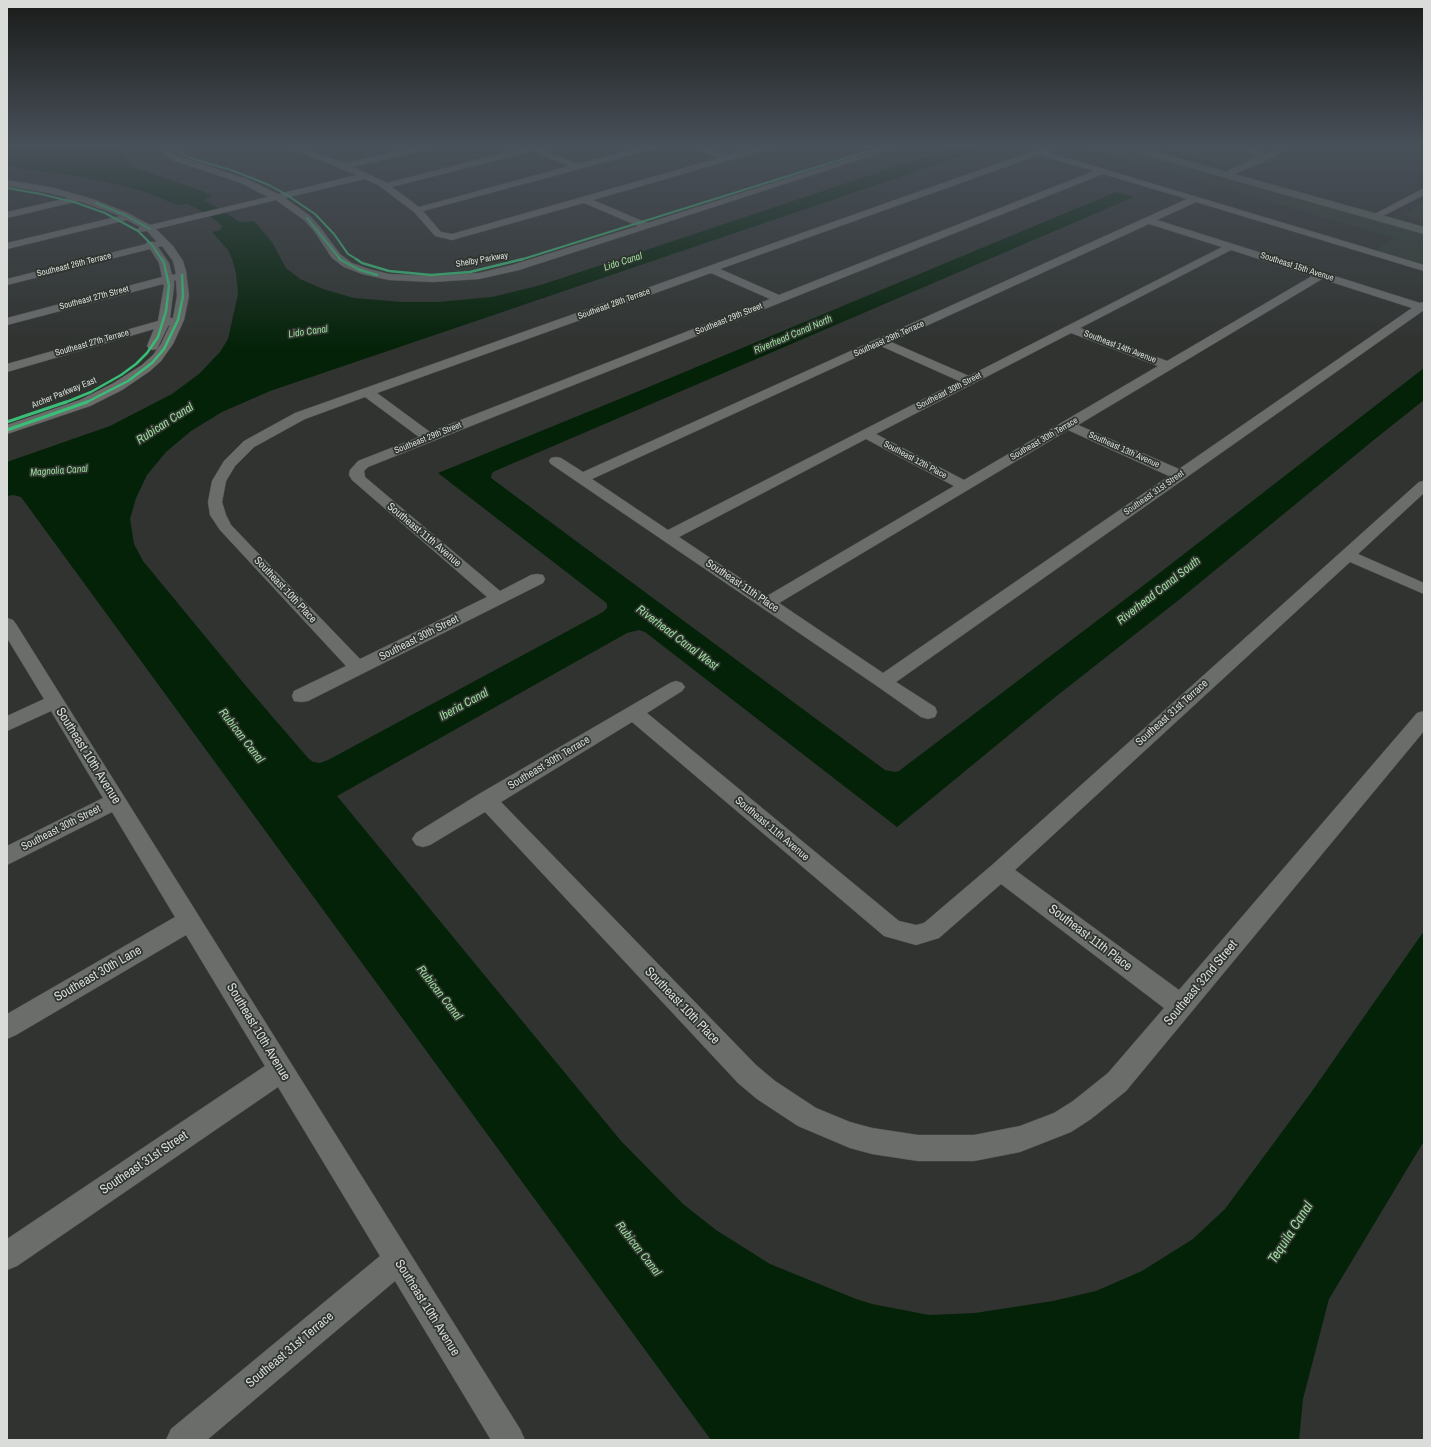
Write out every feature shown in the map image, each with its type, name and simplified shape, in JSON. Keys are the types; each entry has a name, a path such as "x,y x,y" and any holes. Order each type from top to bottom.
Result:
{"main road":[{"path":"1371,214 1424,226"},
{"path":"1372,214 1424,231"}],"street":[{"name":"Archer Parkway East","path":"7,422 78,397 121,375 147,353 155,342 163,323 167,298 168,278 164,262 152,245 138,231 105,214"},
{"name":"Archer Parkway East","path":"7,430 80,405 128,381 146,368 161,354 172,334 178,320 184,296 182,275 178,261 164,242 150,228 122,214"},
{"path":"138,231 210,214"},
{"name":"Shelby Parkway","path":"314,214 327,224 344,250 352,257 375,268 404,273 440,274 512,266 675,214"},
{"path":"420,214 438,234 452,237 538,214"},
{"path":"618,214 643,224"},
{"name":"Shelby Parkway","path":"643,224 677,214"},
{"name":"Southeast 28th Terrace","path":"216,509 215,495 218,481 229,464 249,444 287,422 867,214"},
{"name":"Southeast 29th Street","path":"357,470 363,464 998,214"},
{"name":"Southeast 29th Terrace","path":"582,478 1166,214"},
{"path":"1243,214 1424,268"},
{"path":"1384,217 1389,214"},
{"path":"1384,217 1392,214"},
{"path":"7,246 129,217"},
{"name":"Southeast 15th Avenue","path":"1151,221 1423,306"},
{"name":"Southeast 26th Terrace","path":"7,282 164,242"},
{"name":"Southeast 30th Street","path":"668,536 1231,246"},
{"path":"711,269 779,299"},
{"name":"Southeast 27th Street","path":"7,322 182,275"},
{"name":"Southeast 30th Terrace","path":"767,603 1322,275"},
{"name":"Southeast 31st Street","path":"883,682 1423,306"},
{"name":"Southeast 27th Terrace","path":"7,368 178,320"},
{"name":"Southeast 14th Avenue","path":"1072,329 1168,366"},
{"path":"881,342 969,381"},
{"path":"367,392 429,438"},
{"name":"Southeast 13th Avenue","path":"1067,425 1180,475"},
{"name":"Southeast 12th Place","path":"866,434 964,486"},
{"name":"Southeast 11th Place","path":"556,461 928,712"},
{"name":"Southeast 11th Avenue","path":"357,470 356,475 359,480 498,598"},
{"name":"Southeast 31st Terrace","path":"916,935 931,931 1000,871 1144,738 1424,486"},
{"name":"Southeast 10th Place","path":"216,509 225,527 358,668"},
{"path":"1348,555 1424,589"},
{"name":"Southeast 30th Street","path":"301,696 537,579"},
{"name":"Southeast 10th Avenue","path":"7,624 509,1440"},
{"name":"Southeast 30th Terrace","path":"423,839 676,687"},
{"path":"7,724 55,702"},
{"name":"Southeast 11th Avenue","path":"634,713 892,928 916,935"},
{"name":"Southeast 32nd Street","path":"918,1148 974,1148 1020,1139 1062,1123 1082,1110 1117,1082 1424,718"},
{"name":"Southeast 30th Street","path":"7,856 115,800"},
{"name":"Southeast 10th Place","path":"486,800 736,1063 766,1090 808,1117 850,1135 895,1145 918,1148"},
{"name":"Southeast 11th Place","path":"1000,871 1181,1006"},
{"name":"Southeast 30th Lane","path":"7,1027 189,920"},
{"name":"Southeast 31st Street","path":"7,1256 281,1070"},
{"name":"Southeast 31st Terrace","path":"182,1440 398,1260"}],"shaded area":[{"path":"1310,214 1358,214 1424,232 1424,265 1375,250 1395,238"},
{"path":"1405,214 1424,214 1424,221 1403,215"}],"water":[{"path":"211,214 225,214 240,222 253,221 256,223 272,242 286,268 300,279 323,289 354,298 402,302 438,302 492,297 541,285 755,214 792,214 270,391 222,412 191,431 166,452 147,475 136,498 130,519 134,544 143,561 246,686 308,758 313,762 320,763 603,612 607,608 607,604 604,601 438,473 1064,214 1095,214 495,471 492,473 491,478 885,770 895,772 899,771 1144,585 1424,368 1424,400 1180,599 1054,698 897,827 645,632 639,630 627,633 337,796 621,1141 683,1204 716,1230 770,1264 856,1299 872,1304 929,1315 975,1313 1053,1301 1096,1291 1142,1271 1193,1239 1225,1209 1310,1094 1424,931 1424,1141 1329,1299 1303,1399 1299,1440 711,1440 21,497 13,495 7,496 7,462 110,426 172,394 199,374 220,352 228,339 238,294 236,273 232,259 228,250 212,232 220,230 222,226 211,217 213,215"}],"cycle path":[{"path":"7,422 54,407 91,392 121,375 136,364 147,353 158,337 166,311 169,286 164,263 152,245 138,231 106,214"},
{"path":"121,214 150,229"},
{"path":"314,214 334,234 348,254 362,263 389,271 431,275 470,272 508,264 669,214"},
{"path":"307,218 340,260 360,270 377,275"},
{"path":"7,430 85,403 128,381 152,363 164,349 178,320 183,296 182,275"}],"water label":[{"name":"Lido Canal","path":"623,262"},
{"name":"Lido Canal","path":"308,332"},
{"name":"Riverhead Canal North","path":"793,335"},
{"name":"Rubican Canal","path":"165,424"},
{"name":"Magnolia Canal","path":"59,471"},
{"name":"Riverhead Canal South","path":"1159,591"},
{"name":"Riverhead Canal West","path":"677,638"},
{"name":"Iberia Canal","path":"464,705"},
{"name":"Rubican Canal","path":"241,736"},
{"name":"Rubican Canal","path":"439,993"},
{"name":"Tequila Canal","path":"1291,1233"},
{"name":"Rubican Canal","path":"638,1249"}]}
